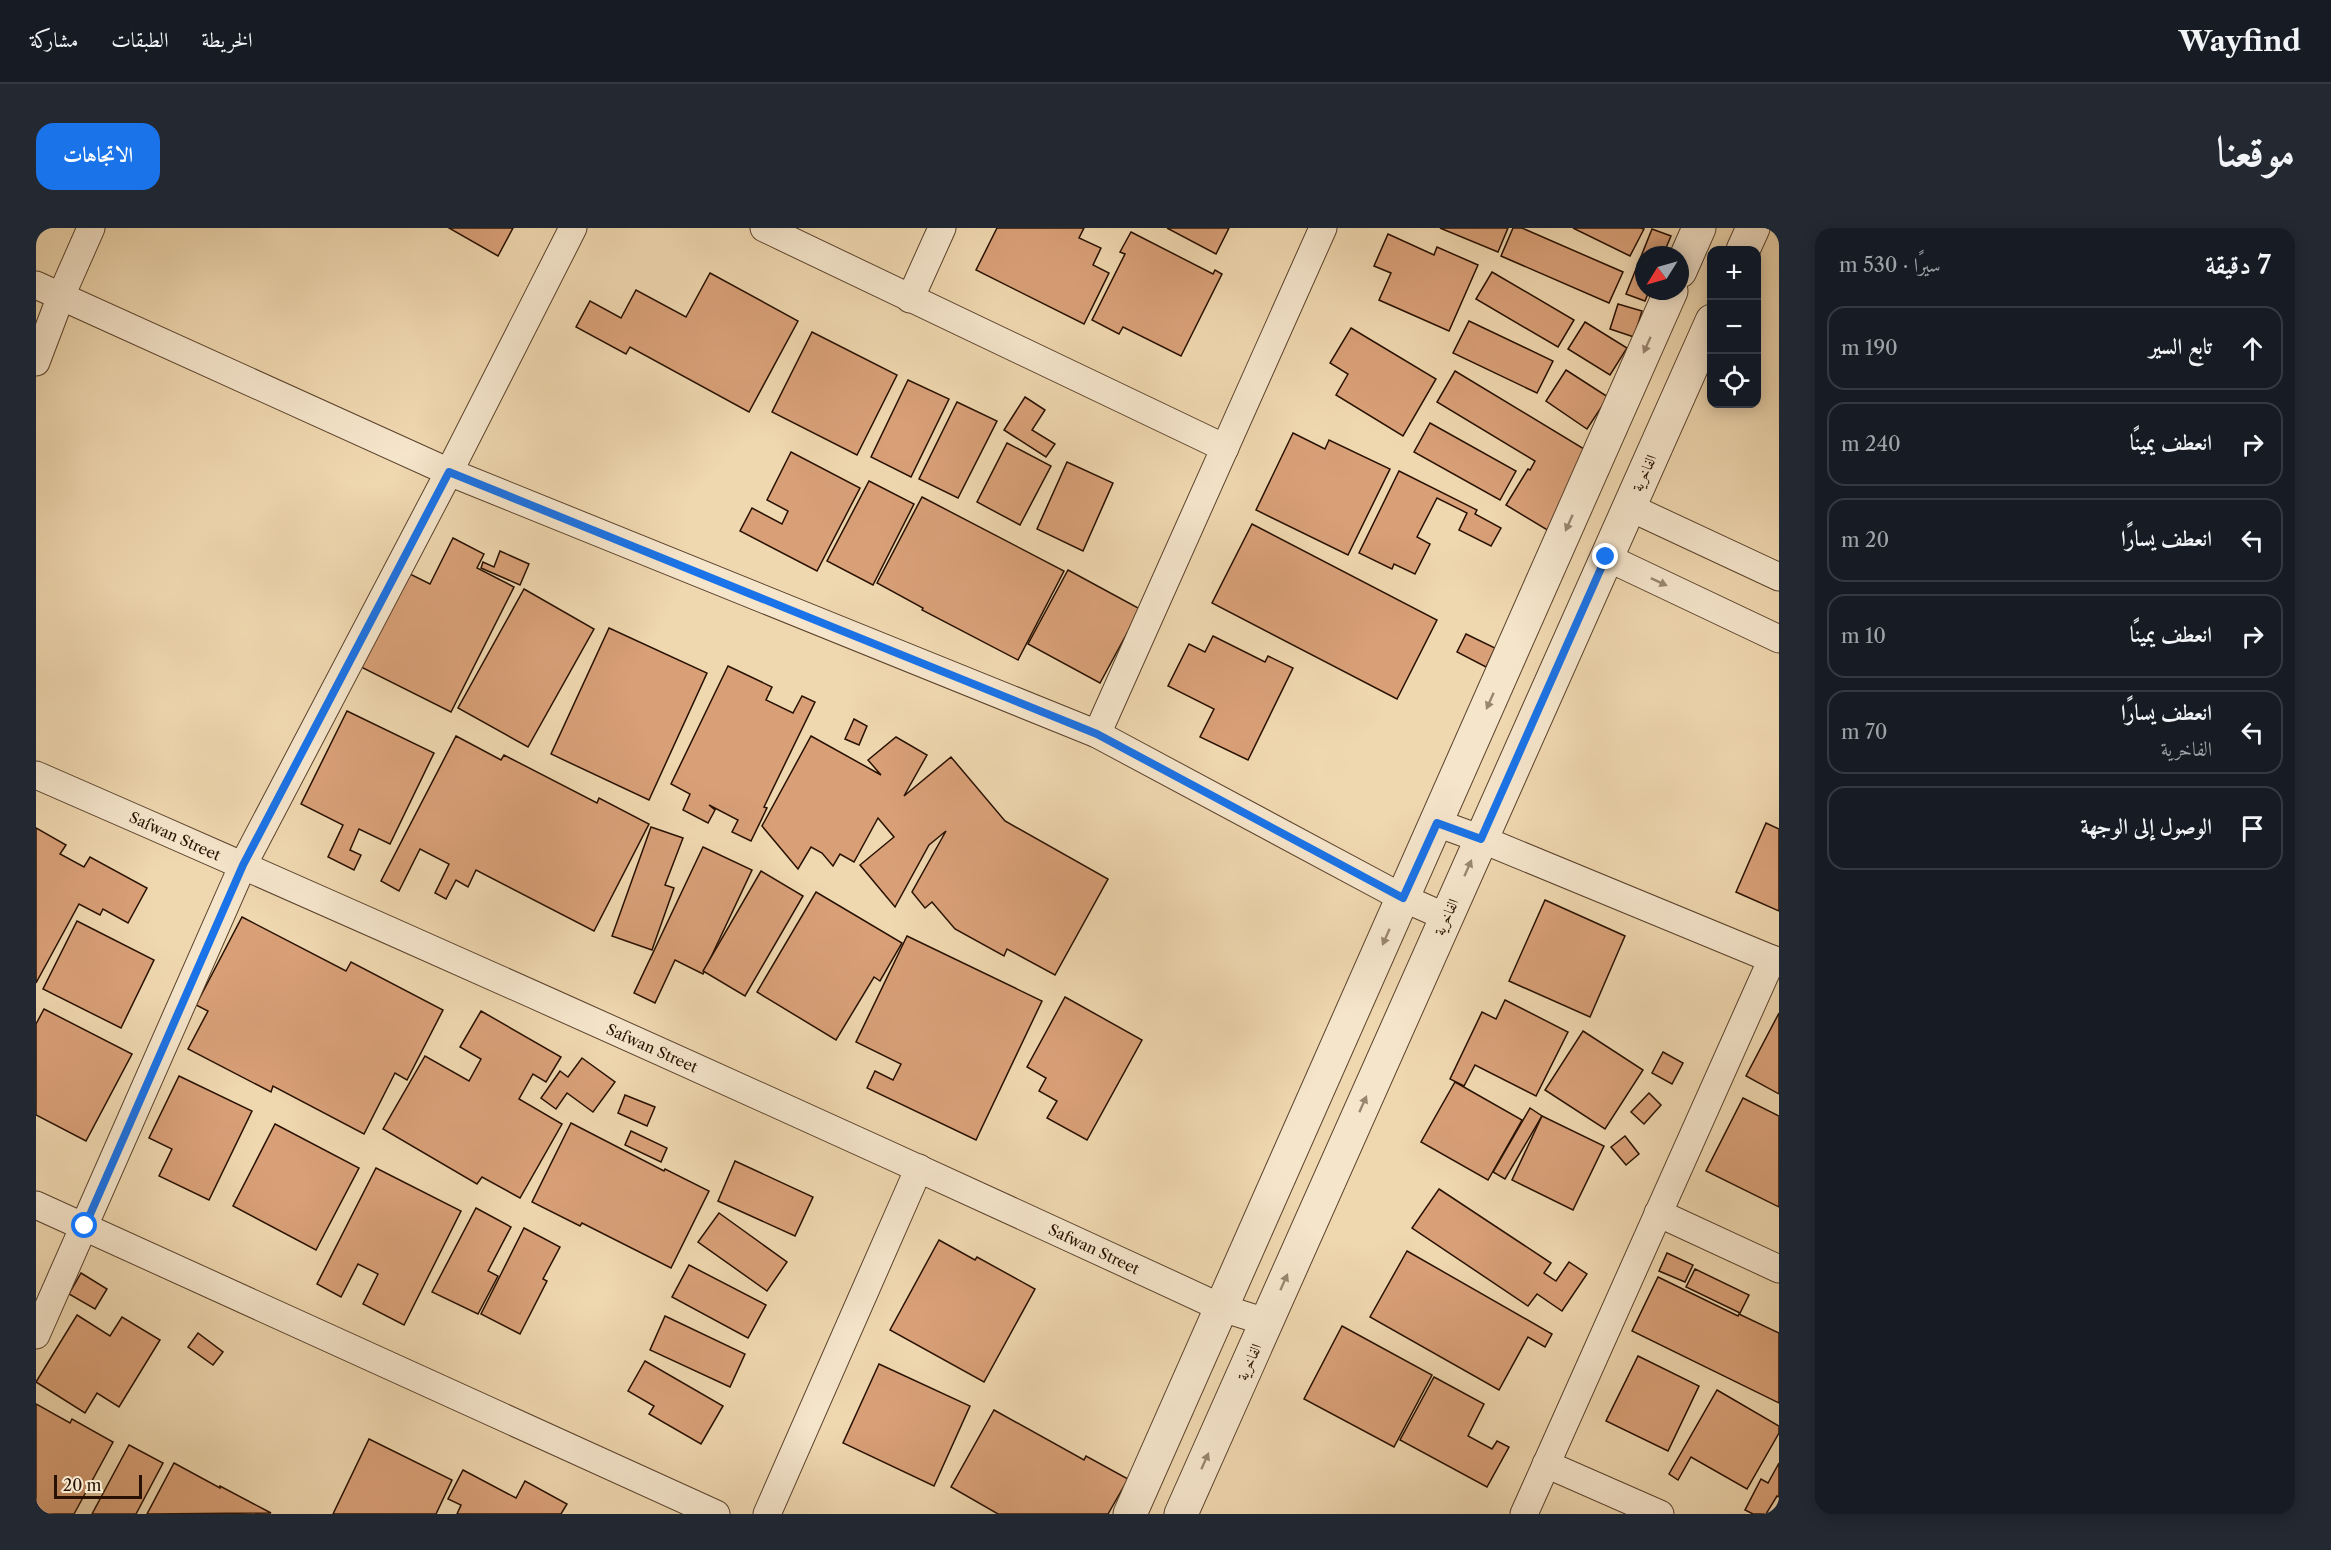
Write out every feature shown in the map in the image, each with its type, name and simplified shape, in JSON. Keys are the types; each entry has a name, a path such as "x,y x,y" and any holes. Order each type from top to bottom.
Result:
{"street":[{"path":"36,362 61,296 91,228"},
{"path":"36,1335 243,865 449,472 573,228"},
{"path":"764,228 1225,448"},
{"path":"910,298 942,228"},
{"path":"1097,734 1323,228"},
{"path":"1689,251 1699,228"},
{"path":"1745,246 1753,228"},
{"path":"36,285 449,472 1097,734 1403,898 1446,917"},
{"path":"1130,1514 1667,300"},
{"name":"الفاخرية","path":"1181,1514 1707,332"},
{"path":"1629,507 1779,577"},
{"path":"1606,557 1779,639"},
{"name":"Safwan Street","path":"36,775 243,865 919,1168 1222,1308 1266,1322"},
{"path":"1437,823 1481,839 1775,961 1658,1213 1524,1514"},
{"path":"766,1514 919,1168"},
{"path":"36,1205 716,1514"},
{"path":"1658,1213 1779,1269"},
{"path":"1546,1464 1659,1514"}],"building":[{"path":"449,228 513,228 498,256"},
{"path":"997,228 1084,228 1079,238 1101,248 1093,265 1109,273 1084,324 976,270"},
{"path":"1167,228 1229,228 1216,254"},
{"path":"1440,228 1508,228 1498,252"},
{"path":"1513,228 1522,228 1623,272 1609,303 1501,256"},
{"path":"1573,228 1644,229 1630,256"},
{"path":"1652,229 1671,236 1667,246 1645,246"},
{"path":"1131,232 1213,274 1215,270 1222,274 1181,356 1123,327 1119,334 1092,320 1125,254 1120,252"},
{"path":"1388,234 1434,255 1437,247 1478,265 1449,331 1379,300 1391,273 1374,266"},
{"path":"1492,272 1574,320 1558,347 1476,299"},
{"path":"1635,272 1635,297 1626,294"},
{"path":"710,273 798,321 749,412 630,347 626,354 576,327 590,301 621,318 636,290 686,317"},
{"path":"1618,304 1642,311 1634,337 1610,329"},
{"path":"1469,321 1553,361 1537,393 1453,353"},
{"path":"1585,322 1627,348 1610,375 1568,349"},
{"path":"1351,328 1436,379 1403,436 1336,395 1348,374 1330,363"},
{"path":"812,332 897,375 857,455 772,412"},
{"path":"1566,370 1608,397 1587,429 1546,401"},
{"path":"1455,371 1594,455 1549,531 1506,505 1535,461 1437,402"},
{"path":"908,380 949,399 911,477 871,457"},
{"path":"1025,397 1045,410 1032,430 1055,444 1046,457 1004,430"},
{"path":"957,402 997,421 958,498 919,479"},
{"path":"1430,423 1516,471 1500,500 1414,452"},
{"path":"1293,433 1325,449 1329,440 1390,469 1348,555 1256,510"},
{"path":"1007,443 1051,466 1020,525 977,502"},
{"path":"791,452 860,488 817,571 740,531 752,508 782,524 788,511 767,500"},
{"path":"1067,462 1113,483 1083,551 1037,529"},
{"path":"1399,471 1477,510 1475,514 1501,528 1491,546 1459,530 1467,513 1437,498 1417,537 1430,544 1415,574 1394,564 1392,569 1359,553"},
{"path":"869,481 914,504 873,585 827,561"},
{"path":"922,497 1064,571 1018,660 922,610 923,608 877,583"},
{"path":"1252,524 1437,620 1397,699 1212,603"},
{"path":"453,538 484,554 477,568 514,587 451,712 357,665 404,571 430,584"},
{"path":"500,551 529,564 520,585 481,568 483,562 494,567"},
{"path":"1068,570 1140,609 1100,683 1028,644"},
{"path":"524,589 594,629 528,747 458,708"},
{"path":"609,628 707,673 649,800 551,754"},
{"path":"1466,634 1495,648 1486,667 1457,652"},
{"path":"1213,636 1265,662 1268,656 1293,668 1248,760 1200,737 1214,709 1168,686 1189,644 1205,652"},
{"path":"728,666 772,687 766,700 793,713 802,696 815,702 764,807 767,808 751,841 732,832 738,820 709,805 715,810 708,823 683,810 690,794 671,784"},
{"path":"347,711 434,753 390,844 359,829 350,850 361,855 354,870 328,857 343,825 301,804"},
{"path":"854,719 867,726 859,745 845,739"},
{"path":"456,736 501,760 504,755 597,803 599,798 649,824 594,931 476,870 468,887 456,880 446,899 435,893 449,864 420,849 399,891 381,881"},
{"path":"811,736 881,775 868,760 896,737 927,755 904,796 951,757 1005,821 1108,879 1055,975 1007,949 1004,956 955,929 932,902 925,908 912,892 946,831 929,845 895,907 860,865 894,837 878,818 854,862 840,854 833,866 822,853 811,847 798,869 762,826"},
{"path":"1766,823 1779,829 1779,911 1736,892"},
{"path":"651,827 683,838 665,885 674,888 652,950 612,936"},
{"path":"36,828 66,845 60,854 84,867 90,857 147,888 128,923 103,909 100,915 79,904 36,983"},
{"path":"703,847 752,870 703,974 675,960 655,1003 634,993"},
{"path":"761,871 803,896 745,996 703,971"},
{"path":"816,892 902,943 880,981 874,977 836,1040 757,992"},
{"path":"1545,900 1625,936 1590,1017 1509,981"},
{"path":"242,917 346,971 351,962 443,1010 407,1080 395,1073 364,1134 273,1086 271,1092 188,1049 208,1011 196,1005"},
{"path":"77,921 154,960 121,1028 43,989"},
{"path":"907,936 1042,1001 976,1140 867,1088 875,1071 893,1080 901,1064 856,1042"},
{"path":"1065,997 1142,1040 1087,1140 1047,1118 1057,1101 1039,1091 1046,1078 1027,1067"},
{"path":"1505,1000 1568,1032 1536,1096 1475,1065 1464,1086 1450,1079 1482,1012 1496,1019"},
{"path":"44,1009 132,1054 86,1141 36,1115 36,1024"},
{"path":"481,1011 561,1057 546,1082 533,1074 519,1099 562,1124 520,1198 482,1177 477,1184 383,1129 425,1056 469,1081 481,1059 460,1047"},
{"path":"1779,1013 1779,1094 1746,1076"},
{"path":"1583,1031 1643,1070 1605,1129 1545,1090"},
{"path":"1663,1052 1683,1063 1672,1084 1652,1073"},
{"path":"582,1058 615,1082 593,1112 567,1093 556,1109 541,1098 560,1071 568,1077"},
{"path":"179,1076 252,1111 209,1200 159,1176 172,1149 149,1138"},
{"path":"1455,1082 1522,1120 1488,1180 1421,1142"},
{"path":"1649,1093 1661,1105 1644,1124 1631,1112"},
{"path":"625,1095 655,1107 647,1126 618,1113"},
{"path":"1743,1098 1779,1116 1779,1207 1706,1171"},
{"path":"1530,1108 1542,1116 1505,1179 1493,1172"},
{"path":"1542,1116 1604,1146 1573,1210 1512,1180"},
{"path":"571,1123 664,1171 665,1169 709,1191 671,1268 582,1223 580,1226 532,1202"},
{"path":"275,1124 359,1168 316,1250 233,1206"},
{"path":"631,1131 667,1148 661,1162 625,1145"},
{"path":"1625,1136 1639,1154 1626,1165 1611,1147"},
{"path":"735,1161 813,1197 795,1236 718,1201"},
{"path":"376,1168 461,1211 404,1325 363,1304 378,1274 358,1264 341,1297 317,1284"},
{"path":"1439,1189 1551,1263 1544,1273 1556,1281 1569,1262 1587,1274 1562,1311 1537,1294 1528,1306 1412,1228"},
{"path":"476,1208 511,1227 488,1271 498,1276 478,1314 432,1292"},
{"path":"719,1213 787,1262 767,1291 698,1242"},
{"path":"524,1228 560,1247 543,1279 547,1281 520,1334 481,1314"},
{"path":"939,1240 975,1260 977,1257 1035,1289 984,1382 890,1330"},
{"path":"1407,1251 1552,1334 1545,1347 1528,1337 1499,1390 1370,1317"},
{"path":"1667,1253 1693,1265 1685,1282 1659,1271"},
{"path":"689,1265 766,1305 748,1338 672,1297"},
{"path":"1695,1269 1749,1295 1740,1313 1686,1287"},
{"path":"81,1273 107,1289 95,1309 69,1294"},
{"path":"1658,1277 1779,1333 1779,1403 1632,1331"},
{"path":"77,1315 110,1336 122,1317 160,1340 119,1407 97,1393 85,1413 36,1382"},
{"path":"665,1316 745,1354 730,1387 650,1350"},
{"path":"1342,1326 1432,1375 1394,1447 1304,1399"},
{"path":"198,1333 223,1352 213,1365 188,1347"},
{"path":"1638,1356 1699,1386 1668,1451 1606,1421"},
{"path":"645,1361 723,1406 701,1444 649,1414 654,1406 628,1391"},
{"path":"879,1364 970,1406 934,1486 843,1443"},
{"path":"1434,1377 1484,1404 1468,1436 1492,1449 1497,1441 1509,1447 1487,1487 1400,1440"},
{"path":"1717,1390 1779,1426 1779,1433 1747,1489 1691,1457 1678,1480 1669,1474"},
{"path":"36,1404 70,1423 72,1419 113,1442 74,1514 45,1514 36,1509"},
{"path":"994,1410 1084,1460 1086,1456 1128,1479 1108,1514 998,1514 951,1487"},
{"path":"369,1439 452,1480 436,1514 333,1514"},
{"path":"129,1445 163,1463 136,1514 92,1514"},
{"path":"174,1463 220,1488 220,1486 271,1513 147,1514"},
{"path":"1779,1463 1779,1497 1777,1496 1766,1514 1753,1514 1745,1510 1761,1479 1768,1483"},
{"path":"463,1470 516,1498 525,1481 567,1504 561,1514 457,1514 461,1505 448,1499"}],"route":[{"path":"85,1226 243,865 449,472 1097,734 1403,898 1437,823 1481,839 1606,557"}]}
